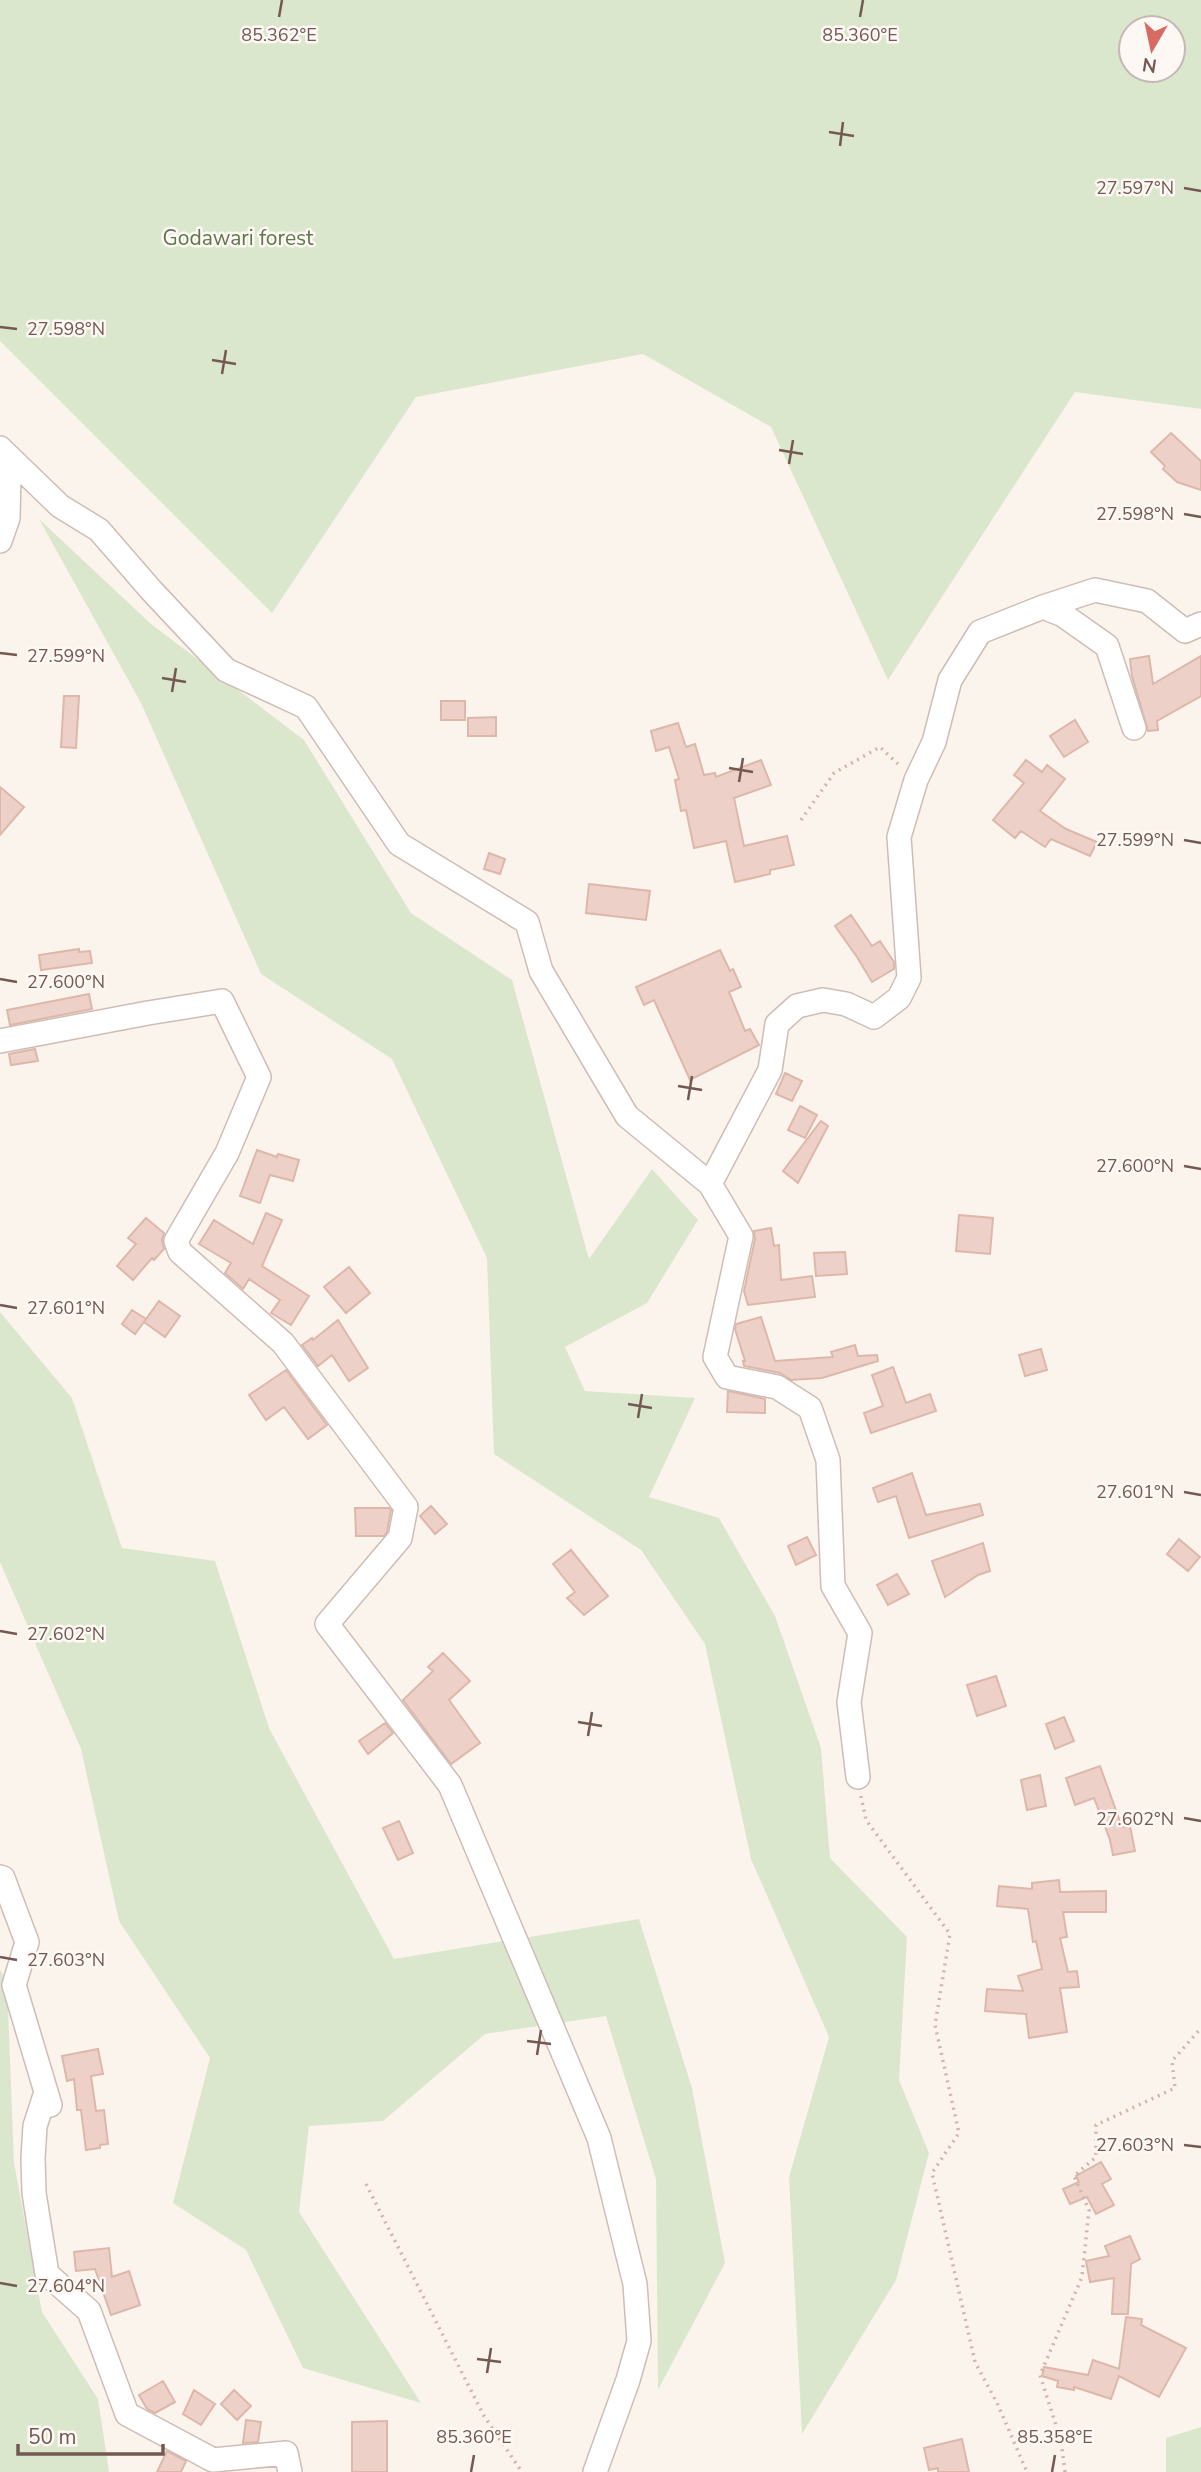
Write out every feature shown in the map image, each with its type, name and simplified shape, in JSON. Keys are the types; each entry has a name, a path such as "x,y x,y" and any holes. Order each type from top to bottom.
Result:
{"street":[{"path":"0,541 8,518 9,476 6,454"},
{"path":"6,454 60,506 99,530 226,670 306,707 399,844 527,922 541,971 627,1116 710,1184 741,1236 715,1357 727,1377 777,1387 810,1408 828,1460 833,1586 860,1633 849,1702 858,1777"},
{"path":"710,1184 770,1070 778,1024 797,1006 822,1000 846,1004 874,1017 899,998 909,978 899,837 916,780 934,742 950,680 980,632 1096,590 1147,601 1185,631 1201,625"},
{"path":"1043,607 1063,615 1107,646 1134,728"},
{"path":"0,1041 222,1002 259,1077 227,1153 176,1241 180,1252 283,1343 407,1507 400,1538 327,1624 450,1785 599,2138 635,2284 639,2341 595,2472"},
{"path":"0,1877 3,1878 27,1942 14,1985 54,2118"},
{"path":"46,2092 35,2126 33,2158 34,2193 47,2274 89,2311 127,2414 214,2460 286,2453 290,2472"}],"path":[{"path":"800,820 834,773 880,747 916,780"},
{"path":"858,1777 866,1820 950,1934 935,2025 959,2133 932,2174 975,2362 998,2405 1027,2472"},
{"path":"1066,2472 1061,2441 1040,2375 1082,2277 1089,2210 1074,2176 1096,2157 1096,2125 1175,2088 1172,2061 1201,2028"},
{"path":"366,2184 484,2416 522,2472"}],"green space":[{"name":"Godawari forest","path":"0,0 1201,0 1201,409 1075,392 888,680 771,427 643,354 416,397 272,613 0,341"},
{"path":"39,519 151,624 304,740 411,913 512,980 589,1259 652,1169 698,1220 647,1303 565,1347 585,1391 695,1398 649,1497 719,1518 775,1616 821,1748 830,1858 907,1937 899,2080 929,2153 896,2280 802,2434 789,2177 829,2037 751,1859 705,1644 641,1550 494,1454 487,1258 392,1059 261,974 141,703"},
{"path":"0,1312 72,1398 122,1548 215,1561 269,1728 394,1959 639,1919 692,2088 725,2263 658,2390 656,2179 606,2016 485,2034 383,2121 309,2126 299,2212 421,2403 303,2368 246,2250 173,2203 210,2058 119,1921 81,1749 0,1562"},
{"path":"0,1970 7,1982 14,2163 42,2312 98,2399 109,2472 0,2472"},
{"path":"1201,2427 1201,2472 1166,2472 1166,2438"}],"building":[{"path":"1171,433 1201,461 1201,490 1177,482 1151,452"},
{"path":"1149,656 1153,684 1201,656 1201,696 1157,721 1158,730 1148,731 1132,676 1130,659"},
{"path":"64,696 79,696 76,748 61,747"},
{"path":"441,701 465,701 465,720 441,720"},
{"path":"496,717 496,736 468,736 468,718"},
{"path":"1075,720 1088,742 1064,757 1050,736"},
{"path":"678,723 686,747 695,744 704,775 715,773 716,777 761,760 771,785 734,798 744,846 787,836 794,865 735,882 726,841 694,848 686,810 681,811 675,780 679,779 669,747 656,751 651,731"},
{"path":"1026,760 1042,772 1047,765 1065,779 1040,811 1066,829 1097,842 1090,856 1051,839 1045,847 1021,831 1015,838 993,820 1024,783 1014,775"},
{"path":"0,787 24,807 0,835"},
{"path":"489,853 505,859 500,874 484,869"},
{"path":"589,884 650,891 646,920 586,913"},
{"path":"851,915 872,946 880,941 894,962 894,969 872,982 835,926"},
{"path":"79,949 79,952 90,951 92,963 41,970 39,955"},
{"path":"720,950 741,987 729,992 745,1031 750,1029 759,1045 690,1080 654,1000 644,1005 636,987"},
{"path":"89,994 92,1009 10,1025 7,1010"},
{"path":"35,1049 38,1061 11,1065 9,1054"},
{"path":"785,1073 802,1081 792,1101 776,1094"},
{"path":"800,1106 817,1115 805,1138 788,1130"},
{"path":"821,1121 828,1126 798,1183 783,1171"},
{"path":"257,1150 277,1157 278,1154 299,1160 293,1181 270,1175 260,1203 240,1196"},
{"path":"266,1213 282,1220 262,1266 309,1296 291,1325 271,1313 280,1300 249,1279 243,1289 225,1273 231,1263 199,1244 214,1220 253,1244"},
{"path":"959,1215 993,1218 990,1254 956,1251"},
{"path":"146,1218 164,1233 164,1249 154,1260 152,1258 133,1280 117,1266 136,1244 128,1238"},
{"path":"771,1228 774,1246 779,1245 781,1280 812,1276 815,1297 748,1305 744,1291 755,1239 754,1231"},
{"path":"845,1252 847,1274 816,1276 814,1253"},
{"path":"349,1267 370,1293 346,1313 324,1287"},
{"path":"159,1301 180,1316 165,1337 144,1322"},
{"path":"132,1310 146,1319 135,1334 122,1324"},
{"path":"761,1317 775,1361 833,1357 831,1352 855,1345 858,1356 877,1355 878,1361 822,1378 791,1380 780,1373 744,1366 736,1324"},
{"path":"338,1320 368,1368 349,1381 332,1355 318,1366 302,1345 312,1338 313,1340"},
{"path":"1041,1349 1047,1370 1025,1376 1019,1355"},
{"path":"893,1367 906,1403 930,1394 936,1411 871,1433 864,1413 883,1406 872,1375"},
{"path":"286,1370 327,1425 308,1439 284,1407 266,1420 249,1395"},
{"path":"728,1391 765,1399 765,1413 727,1412"},
{"path":"912,1473 926,1515 980,1504 983,1515 909,1538 896,1496 878,1502 873,1488"},
{"path":"431,1506 447,1524 435,1534 420,1516"},
{"path":"355,1508 389,1508 391,1510 384,1536 356,1536"},
{"path":"807,1537 816,1555 796,1565 788,1546"},
{"path":"1179,1539 1200,1557 1188,1571 1167,1554"},
{"path":"983,1543 990,1571 978,1575 945,1597 932,1561"},
{"path":"571,1550 608,1596 584,1615 567,1598 575,1592 553,1564"},
{"path":"897,1574 909,1594 888,1605 877,1585"},
{"path":"443,1653 470,1681 449,1700 480,1743 451,1764 403,1700 433,1671 428,1667"},
{"path":"996,1676 1006,1706 977,1716 967,1685"},
{"path":"1064,1717 1074,1741 1055,1749 1046,1724"},
{"path":"385,1723 393,1733 368,1754 359,1741"},
{"path":"1100,1766 1122,1827 1130,1826 1135,1851 1113,1855 1094,1798 1075,1805 1066,1778"},
{"path":"1040,1775 1046,1806 1027,1810 1021,1780"},
{"path":"399,1821 413,1853 398,1860 383,1828"},
{"path":"1059,1880 1060,1892 1106,1891 1106,1912 1063,1912 1067,1937 1060,1938 1068,1972 1077,1971 1079,1987 1060,1988 1067,2032 1029,2038 1026,2014 985,2011 987,1989 1023,1991 1018,1976 1042,1969 1036,1941 1033,1942 1028,1909 997,1906 999,1886 1032,1889 1032,1883"},
{"path":"98,2049 103,2074 91,2076 96,2111 104,2110 108,2144 86,2150 81,2110 77,2110 74,2079 67,2081 62,2056"},
{"path":"1101,2162 1111,2179 1102,2184 1114,2205 1096,2214 1087,2197 1070,2204 1063,2189 1079,2182 1076,2176"},
{"path":"1130,2236 1140,2259 1131,2264 1128,2314 1112,2314 1114,2278 1090,2282 1086,2261 1109,2256 1105,2246"},
{"path":"109,2248 112,2277 129,2271 140,2305 111,2315 95,2269 76,2271 74,2252"},
{"path":"1126,2317 1142,2319 1141,2325 1186,2348 1159,2397 1119,2376 1111,2399 1074,2387 1074,2390 1057,2387 1058,2381 1042,2376 1044,2367 1088,2375 1093,2360 1119,2369"},
{"path":"163,2381 175,2402 155,2413 147,2409 139,2395"},
{"path":"194,2390 215,2404 201,2425 183,2414"},
{"path":"234,2390 251,2406 237,2420 221,2404"},
{"path":"246,2420 261,2422 258,2442 243,2443"},
{"path":"387,2421 387,2472 352,2472 352,2422"},
{"path":"962,2439 969,2472 938,2472 938,2468 929,2470 924,2448"},
{"path":"167,2451 186,2461 181,2472 157,2472"}]}
